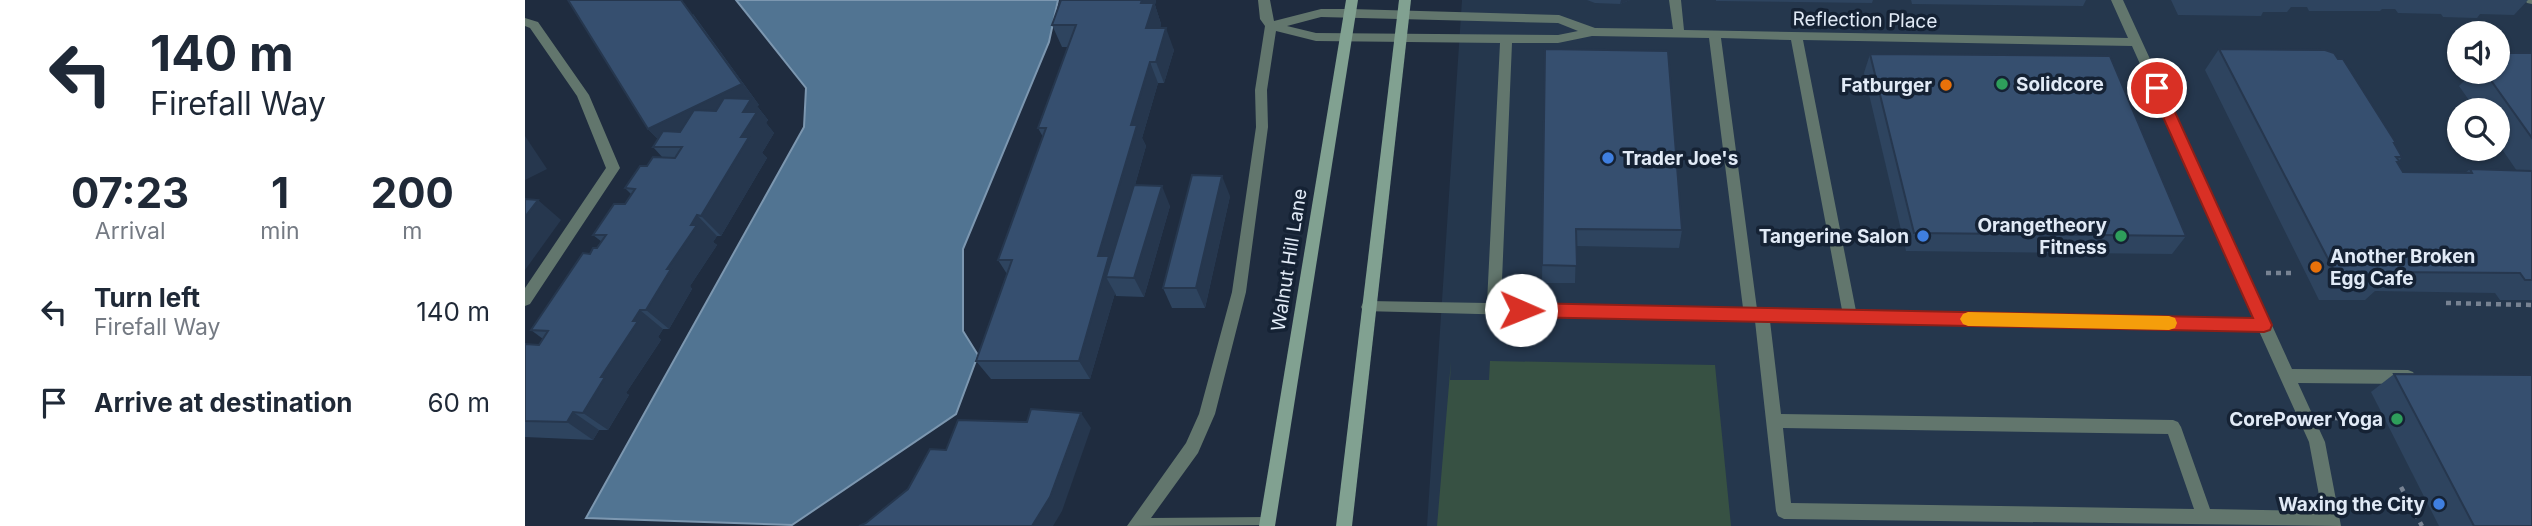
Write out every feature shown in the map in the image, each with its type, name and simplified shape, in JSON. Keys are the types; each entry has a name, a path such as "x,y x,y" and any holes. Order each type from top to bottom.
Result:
{"main road":[{"name":"Walnut Hill Lane","path":"1267,526 1352,0"},
{"path":"1344,526 1405,0"}],"lane":[{"path":"1136,526 1192,448 1207,414 1239,292 1262,127 1261,90 1271,26 1266,19 1264,0"},
{"path":"1486,16 1488,0"},
{"path":"1675,0 1679,34"},
{"path":"1715,35 1774,421 1784,511 2204,517 2332,523 2316,442 2117,0"},
{"name":"Reflection Place","path":"1271,26 1321,13 1350,13 1559,19 1592,32"},
{"path":"525,22 534,25 583,94 613,168 525,300"},
{"name":"Reflection Place","path":"1271,26 1316,37 1346,38 1558,39 1592,32 2136,42"},
{"path":"1796,36 1850,317"},
{"path":"1495,310 1506,39"},
{"path":"1368,307 2264,325"},
{"path":"2287,376 2422,377"},
{"path":"1774,421 2173,427 2204,517"},
{"path":"1136,526 1267,526"}],"path":[{"path":"2266,273 2295,273"},
{"path":"2446,303 2532,305"},
{"path":"2335,418 2367,418"},
{"path":"2400,487 2407,495 2422,526"}],"shaded area":[{"path":"736,0 1058,0 1049,42 963,249 963,331 978,355 956,414 792,525 586,518 804,127 806,88"},
{"path":"1462,0 2532,0 2532,526 1427,526"}],"green space":[{"path":"1451,361 1450,380 1489,380 1490,361 1715,365 1731,526 1437,526"}],"building":[{"path":"568,0 681,0 742,84 648,129"},
{"path":"1061,0 1142,0 1141,3 1154,3 1146,28 1166,28 1156,62 1150,62 1131,125 1137,125 1098,256 1109,256 1079,361 976,361 1012,260 998,260 1046,128 1038,128 1076,25 1052,25"},
{"name":"Trader Joe's","path":"1545,49 1668,51 1682,230 1576,229 1577,266 1542,265"},
{"path":"2219,49 2325,50 2334,53 2338,59 2343,59 2396,143 2402,157 2396,157 2400,162 2397,162 2403,172 2472,173 2470,169 2532,171 2532,280 2525,280 2520,273 2381,272 2386,281 2339,280"},
{"path":"2510,53 2532,53 2532,138 2510,107 2510,98 2504,98 2494,84 2510,84"},
{"path":"1870,54 2110,56 2186,236 1914,233"},
{"path":"724,98 751,99 743,112 757,112 741,137 749,137 701,216 697,215 691,225 697,225 667,269 671,269 646,310 640,310 633,321 638,321 601,377 605,377 583,413 573,412 567,422 525,421 525,344 539,345 548,331 531,330 583,253 590,254 606,235 593,235 614,204 625,204 635,189 625,188 640,166 647,166 653,157 675,158 682,147 653,147 663,131 680,132 694,110 716,111"},
{"path":"1192,175 1222,176 1196,288 1163,288"},
{"path":"1134,185 1162,186 1134,278 1106,277"},
{"path":"525,199 538,200 525,217"},
{"path":"2394,374 2532,375 2532,526 2474,526"},
{"path":"1031,409 1081,413 1050,497 1032,526 859,526 908,489 930,449 946,450 958,420 1027,422"}],"slow traffic":[{"path":"1968,319 2169,323"}],"place":[{"name":"Solidcore","path":"2002,84"},
{"name":"Fatburger","path":"1946,85"},
{"name":"Trader Joe's","path":"1608,158"},
{"name":"Tangerine Salon","path":"1923,236"},
{"name":"Orangetheory Fitness","path":"2121,236"},
{"name":"Another Broken Egg Cafe","path":"2316,267"},
{"name":"CorePower Yoga","path":"2397,419"},
{"name":"Waxing the City","path":"2439,504"}],"route":[{"path":"1521,310 2264,325 2157,88"}]}
